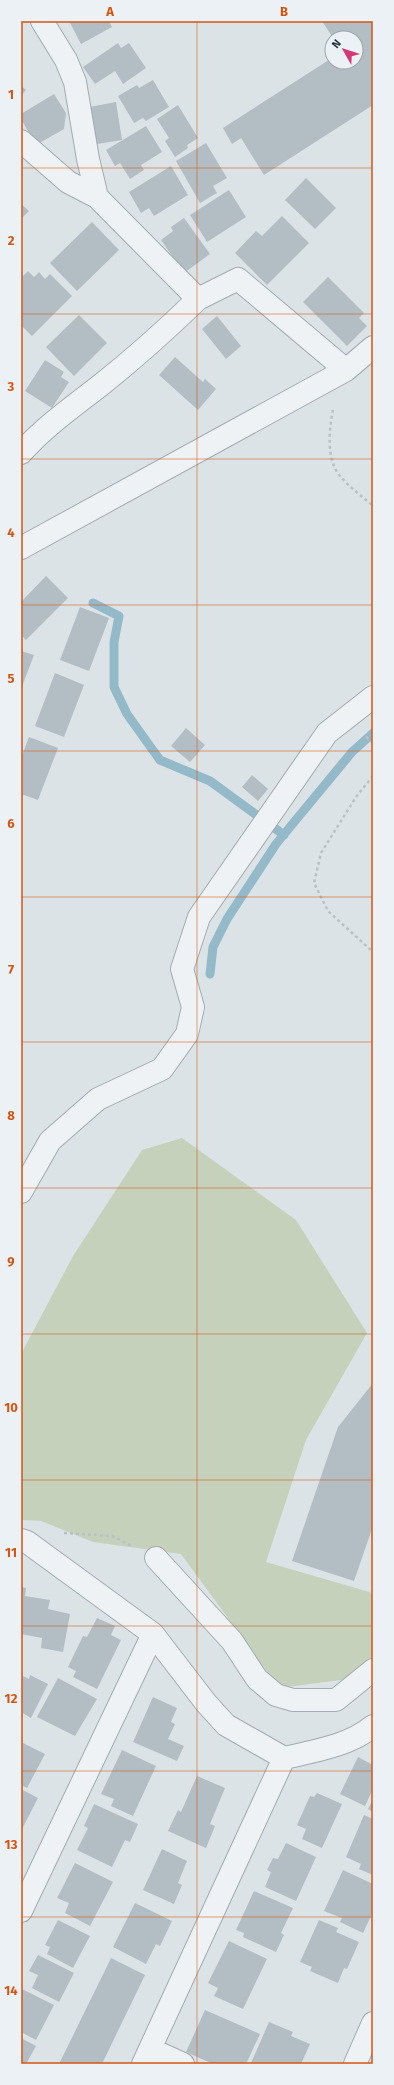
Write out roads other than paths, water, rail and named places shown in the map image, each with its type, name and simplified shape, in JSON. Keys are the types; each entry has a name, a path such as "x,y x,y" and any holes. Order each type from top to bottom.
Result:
{"street":[{"path":"42,21 66,60 75,82 88,160 97,197"},
{"path":"21,141 68,182 97,197 198,299"},
{"path":"21,453 30,429 120,370 167,329 198,299 238,279 340,373"},
{"path":"21,548 340,373 373,347"},
{"path":"21,1192 50,1141 98,1099 162,1068 187,1034 192,1007 182,969 199,918 327,733 373,697"},
{"path":"21,1540 27,1542 153,1634 206,1703 226,1725 284,1758 336,1745 361,1735 373,1726"},
{"path":"156,1558 232,1641 257,1679 276,1696 293,1700 336,1700 373,1670"},
{"path":"21,1911 153,1634"},
{"path":"183,2064 147,2057 284,1758"},
{"path":"355,2064 373,2022"}],"waterway":[{"path":"93,603 119,616 114,642 114,687 127,714 160,760 210,781 284,835"},
{"path":"210,974 213,947 227,919 276,844 352,752 373,733"}]}
